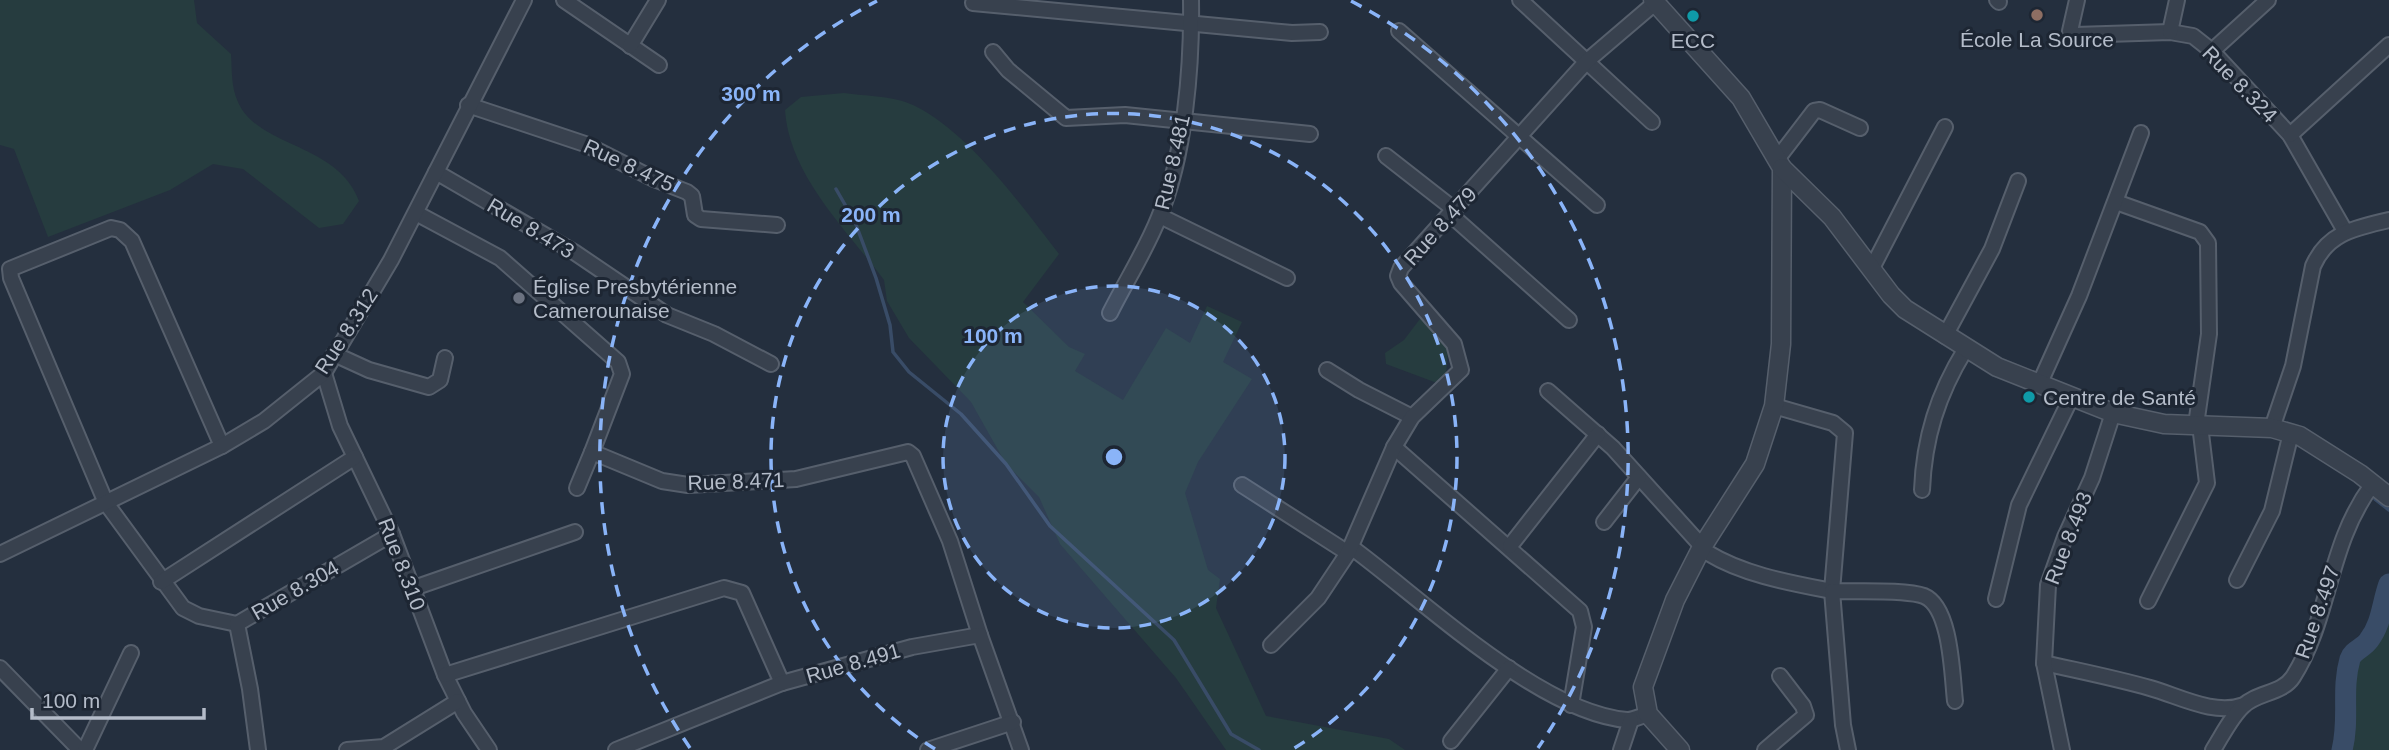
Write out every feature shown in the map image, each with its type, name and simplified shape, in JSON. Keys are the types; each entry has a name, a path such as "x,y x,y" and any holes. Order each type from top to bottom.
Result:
{"street":[{"name":"Rue 8.312","path":"0,554 222,446 264,421 324,373 416,213 467,106 524,0"},
{"path":"564,0 659,65"},
{"path":"630,46 658,0"},
{"name":"Rue 8.481","path":"1110,313 1160,216 1183,120 1191,0"},
{"path":"1520,0 1652,122"},
{"name":"Rue 8.324","path":"2077,0 2070,31 2075,35 2170,32 2193,36 2212,51 2290,135 2344,231"},
{"path":"2170,32 2177,0"},
{"path":"2212,51 2269,0"},
{"path":"1654,2 1709,58 1741,98 1780,163 1832,217 1871,270 1905,309 1965,350 2039,385 2113,413 2164,424 2272,428 2291,433 2320,446 2389,497"},
{"name":"Rue 8.479","path":"1271,645 1318,598 1349,550 1394,447 1412,417 1435,392 1458,375 1461,365 1454,344 1401,283 1398,276 1401,268 1587,61 1654,2"},
{"path":"973,3 1292,33 1320,32"},
{"path":"1399,31 1597,205"},
{"path":"2290,135 2389,45"},
{"path":"993,52 1017,79 1066,118 1125,115 1310,134"},
{"name":"Rue 8.475","path":"467,106 585,144 654,179 687,192 692,196 695,215 701,219 777,225"},
{"path":"1621,750 1640,717 1643,687 1675,600 1702,547 1755,464 1774,406 1781,344 1780,163 1814,111 1820,110 1860,128"},
{"path":"1871,270 1945,127"},
{"path":"2039,385 2079,296 2141,133"},
{"path":"1387,156 1569,320"},
{"name":"Rue 8.473","path":"436,172 574,252 667,315 714,334 771,364"},
{"path":"1945,336 1992,249 2018,181"},
{"path":"2116,202 2200,232 2208,243 2209,334 2198,425 2207,484 2148,601"},
{"path":"416,213 500,258 618,362 622,374 577,488"},
{"path":"1160,216 1287,278"},
{"path":"2272,428 2293,366 2313,266 2330,240 2344,231 2389,220"},
{"path":"222,446 132,241 125,233 111,228 13,266 10,278 106,503 161,582 183,608 199,616 237,624"},
{"path":"1922,490 1928,432 1944,384 1965,350"},
{"path":"334,354 382,375 429,387 440,380 445,358"},
{"path":"1327,370 1412,417"},
{"name":"Rue 8.310","path":"324,373 340,426 392,534 445,675 489,750"},
{"path":"1548,391 1598,434 1702,547 1731,564 1788,583 1832,592 1920,595 1937,605 1944,624 1955,701"},
{"path":"1996,599 2019,505 2071,398"},
{"path":"1774,406 1833,423 1845,433 1832,592 1843,725 1848,750"},
{"name":"Rue 8.493","path":"2062,750 2044,663 2048,585 2065,537 2092,478 2113,413"},
{"path":"2237,580 2273,511 2291,433"},
{"path":"1510,547 1598,434"},
{"path":"1394,447 1510,547 1584,618 1571,705"},
{"name":"Rue 8.471","path":"592,452 662,481 688,485 796,479 908,452 913,456 950,541 980,635"},
{"path":"161,582 355,457"},
{"path":"1604,522 1639,477"},
{"path":"1242,485 1349,550 1509,668 1571,705 1640,717 1680,750"},
{"name":"Rue 8.497","path":"2244,705 2278,690 2292,679 2317,624 2348,525 2372,485"},
{"path":"411,589 575,532"},
{"name":"Rue 8.304","path":"258,750 237,624 392,534"},
{"path":"445,675 724,588 742,593 782,683"},
{"path":"980,635 1021,750"},
{"name":"Rue 8.491","path":"616,750 782,683 912,646 980,635"},
{"path":"0,668 78,749 131,653"},
{"path":"2044,663 2149,687 2201,705 2233,709 2244,705"},
{"path":"1451,741 1509,668"},
{"path":"1765,750 1806,715 1803,706 1780,676"},
{"path":"347,750 384,749 458,701"},
{"path":"2213,750 2244,705"},
{"path":"928,750 1013,722"}],"green space":[{"path":"0,0 194,0 197,23 231,54 234,90 248,117 262,129 317,156 334,168 349,182 359,201 343,224 319,228 243,169 213,164 170,190 48,237 14,149 0,145"},
{"path":"844,93 888,98 913,105 954,132 993,171 1059,254 1023,302 1069,347 1085,354 1075,371 1123,400 1166,328 1190,343 1207,306 1242,322 1223,362 1252,379 1198,462 1185,493 1208,570 1220,579 1216,608 1266,716 1389,739 1405,750 1226,750 1176,678 1060,544 1039,497 1006,464 971,402 909,338 887,301 884,280 808,179 789,134 785,110 801,97"},
{"path":"1423,315 1444,341 1448,351 1446,375 1437,383 1386,364 1385,353 1404,340"},
{"path":"2389,584 2389,750 2342,750 2350,659 2367,643 2373,633"}],"waterway":[{"path":"836,189 855,222 876,278 890,325 893,352 909,372 961,414 1006,464 1050,526 1174,640 1231,734 1259,750"},
{"path":"2375,499 2389,510"},
{"path":"2342,750 2350,659 2367,643 2373,633 2389,584"}],"place":[{"name":"École La Source","path":"2037,15"},
{"name":"ECC","path":"1693,16"},
{"name":"Église Presbytérienne Camerounaise","path":"519,298"},
{"name":"Centre de Santé","path":"2029,397"}]}
